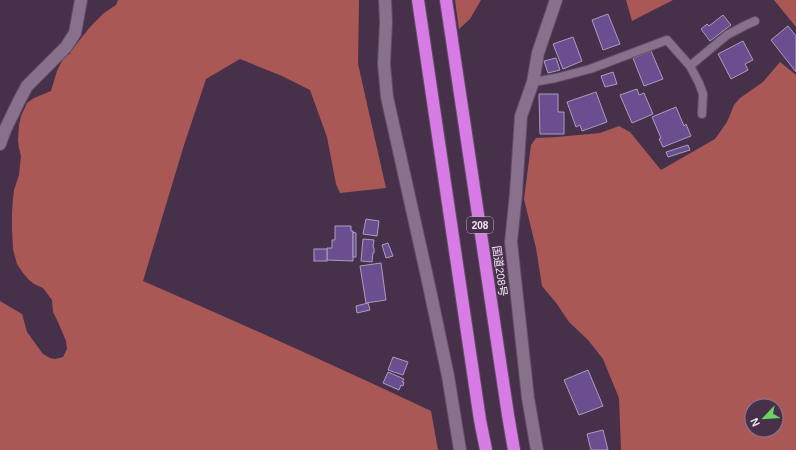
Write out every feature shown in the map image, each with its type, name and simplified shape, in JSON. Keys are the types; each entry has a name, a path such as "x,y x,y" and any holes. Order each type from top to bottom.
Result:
{"highway":[{"name":"208","path":"418,0 480,420 486,450"},
{"name":"国道208号","path":"446,0 514,450"}],"street":[{"path":"0,144 5,130 27,86 66,47 75,33 81,0"},
{"path":"385,0 386,22 384,64 387,96 448,376 460,450"},
{"path":"537,450 528,398 511,242 521,116 533,82 538,52 556,0"}],"lane":[{"path":"690,66 727,35 755,21"},
{"path":"533,82 556,78 590,69 667,40 690,66 703,94 702,114"}],"shaded area":[{"path":"118,0 359,0 358,64 386,188 340,193 336,184 327,137 310,90 282,76 240,59 206,79 184,145 143,281 288,345 431,411 438,450 0,450 0,301 22,314 27,332 43,354 55,359 63,357 67,349 66,341 53,312 52,300 43,288 34,284 23,273 17,264 13,249 12,213 14,190 19,175 21,156 18,140 21,116 27,103 34,98 51,91 57,71 65,55 70,54 90,27 104,13 116,5"},
{"path":"455,0 481,0 470,19 459,29"},
{"path":"626,0 673,0 632,21"},
{"path":"774,0 796,0 796,27"},
{"path":"780,62 796,75 796,450 621,450 619,398 603,359 588,340 569,322 557,304 542,286 536,248 524,199 531,145 536,138 600,133 619,126 630,132 661,170 715,139 727,122 734,105 740,98 763,82"}],"building":[{"path":"608,14 620,44 603,50 592,20"},
{"path":"723,15 731,25 710,41 701,29 707,24 709,26"},
{"path":"788,26 796,36 796,72 771,40"},
{"path":"573,37 582,61 563,69 553,44"},
{"path":"743,41 753,60 745,64 748,70 731,79 718,54"},
{"path":"651,51 663,79 644,86 633,58"},
{"path":"556,58 560,70 548,73 544,61"},
{"path":"613,72 617,84 605,87 601,76"},
{"path":"637,89 639,95 644,93 653,114 632,123 620,95"},
{"path":"596,92 607,122 582,131 580,125 576,127 567,102"},
{"path":"539,94 558,94 558,112 564,112 564,134 540,134"},
{"path":"676,107 684,126 686,124 691,136 663,147 659,139 661,138 652,117"},
{"path":"688,145 690,150 668,157 666,152"},
{"path":"366,219 379,221 377,236 363,234"},
{"path":"335,226 351,226 351,231 353,231 353,261 327,260 327,248 332,248 332,240 335,240"},
{"path":"353,232 356,233 356,257 353,257"},
{"path":"363,239 374,240 372,262 361,261"},
{"path":"388,243 393,256 386,258 382,245"},
{"path":"314,249 327,249 327,261 314,261"},
{"path":"381,263 386,300 366,303 360,266"},
{"path":"368,303 370,310 357,313 356,306"},
{"path":"393,357 408,362 403,375 388,370"},
{"path":"588,370 603,406 579,415 564,380"},
{"path":"388,372 404,379 402,382 404,382 403,386 401,385 399,390 383,383"},
{"path":"603,430 608,450 591,450 587,434"}]}
